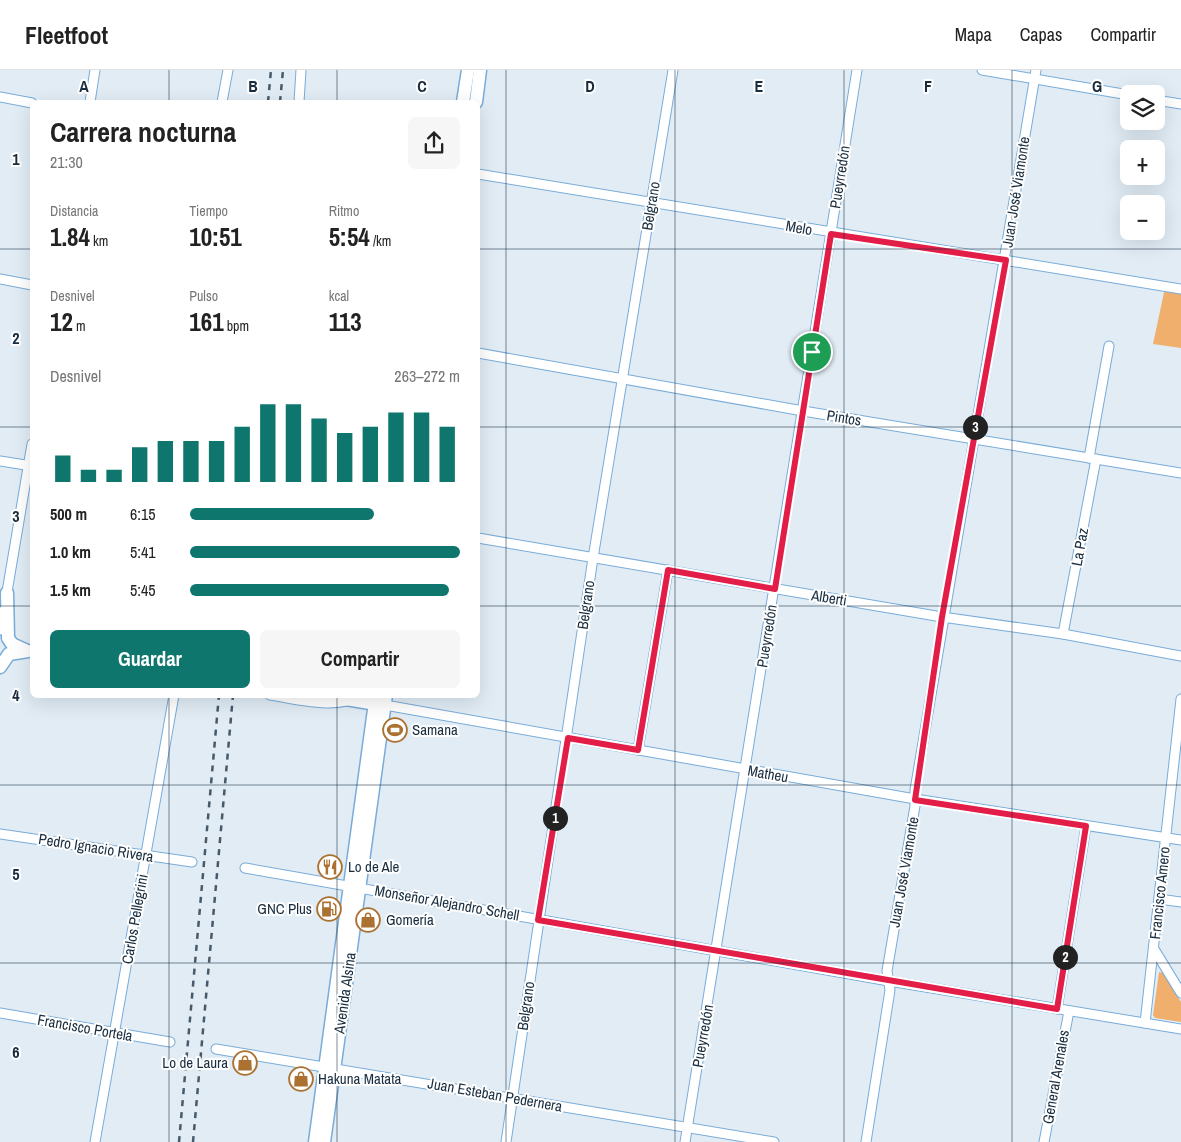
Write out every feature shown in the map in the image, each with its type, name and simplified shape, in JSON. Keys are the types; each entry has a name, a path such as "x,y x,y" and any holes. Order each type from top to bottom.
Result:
{"main road":[{"path":"463,100 468,70"},
{"path":"476,100 480,70"},
{"path":"7,593 8,638 12,644 29,651"},
{"path":"0,667 9,654 29,651"},
{"name":"Avenida Alsina","path":"315,1142 330,1066 355,886 372,720 369,698"},
{"name":"Avenida Alsina","path":"355,886 369,698"},
{"name":"Avenida Alsina","path":"324,1142 330,1066"}],"street":[{"path":"90,100 95,70"},
{"path":"222,100 228,70"},
{"path":"299,100 301,70"},
{"name":"Belgrano","path":"506,1142 538,920 568,738 593,558 673,70"},
{"name":"Pueyrredón","path":"685,1142 857,70"},
{"path":"982,70 1035,74 1120,93"},
{"name":"Juan José Viamonte","path":"866,1142 890,990 887,971 942,617 1006,260 1035,74"},
{"path":"0,97 30,103"},
{"path":"1165,101 1181,104"},
{"name":"Melo","path":"480,174 831,234 1181,289"},
{"path":"0,280 30,285"},
{"name":"La Paz","path":"1063,634 1093,458 1109,346"},
{"name":"Pintos","path":"480,353 803,411 1181,473"},
{"path":"0,461 30,466"},
{"path":"0,630 30,471"},
{"name":"Alberti","path":"480,538 942,617 1063,634 1181,656"},
{"path":"638,750 668,570"},
{"name":"Carlos Pellegrini","path":"95,1142 173,698"},
{"name":"Matheu","path":"290,698 330,704 369,698 568,738 915,800 1181,840"},
{"path":"369,698 367,708 372,720"},
{"path":"1165,838 1181,699"},
{"name":"General Arenales","path":"1057,1009 1086,826"},
{"name":"Pedro Ignacio Rivera","path":"0,834 192,862"},
{"name":"Francisco Amero","path":"1145,1023 1165,838"},
{"name":"Monseñor Alejandro Schell","path":"245,868 1069,1012 1181,1029"},
{"path":"1159,899 1181,902"},
{"name":"Francisco Amero","path":"1154,949 1181,993"},
{"name":"General Arenales","path":"1044,1142 1069,1012"},
{"name":"Francisco Portela","path":"0,1013 170,1042"},
{"name":"Juan Esteban Pedernera","path":"216,1049 330,1066 774,1142"}],"shaded area":[{"path":"1165,288 1181,291 1181,348 1153,344"},
{"path":"1159,972 1164,973 1181,1002 1181,1022 1155,1018 1153,1015"}],"railway":[{"path":"268,100 271,70"},
{"path":"280,100 283,70"},
{"path":"179,1142 219,698"},
{"path":"193,1142 233,698"}],"place":[{"name":"Samana","path":"395,730"},
{"name":"Lo de Ale","path":"330,867"},
{"name":"GNC Plus","path":"329,909"},
{"name":"Gomería","path":"368,920"},
{"name":"Lo de Laura","path":"245,1063"},
{"name":"Hakuna Matata","path":"301,1079"}],"route":[{"path":"831,234 1006,260 942,617 915,800 1086,826 1057,1009 538,920 568,738 638,750 668,570 775,589 812,352 831,234"}]}
